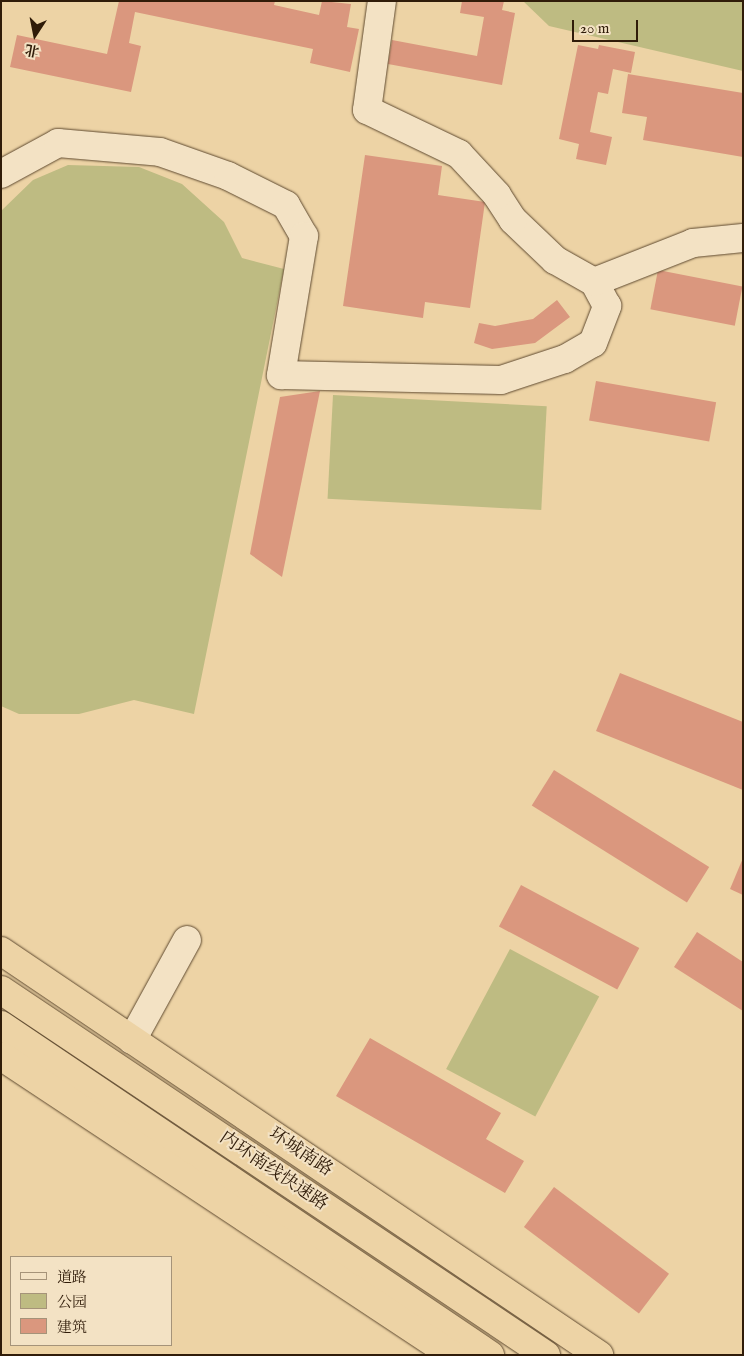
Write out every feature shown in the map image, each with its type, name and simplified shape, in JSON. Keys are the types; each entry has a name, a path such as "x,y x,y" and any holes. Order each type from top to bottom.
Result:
{"highway":[{"name":"环城南路","path":"1,951 599,1355"},
{"name":"内环南线快速路","path":"1,990 546,1355"},
{"name":"内环南线快速路","path":"1,1025 490,1355"},
{"path":"1,1056 452,1355"}],"lane":[{"path":"1,174 58,143 160,152 228,176 286,205 304,236 281,375 501,380 565,359 593,343 607,306 594,282 554,260 514,220 497,195 459,154 366,110 382,1"},
{"path":"594,282 693,243 743,238"},
{"path":"132,1040 187,940"}],"green space":[{"path":"523,1 743,1 743,71 549,26"},
{"path":"68,165 139,167 182,184 224,222 242,258 284,269 194,714 134,700 79,714 19,714 1,706 1,211 33,180"},
{"path":"333,395 547,406 541,510 328,499"},
{"path":"510,949 599,996 535,1116 446,1069"}],"building":[{"path":"119,1 275,1 274,5 319,15 322,1 351,4 347,27 359,29 350,72 310,63 313,49 135,12 129,43 141,46 131,92 10,67 17,35 107,54"},
{"path":"462,1 504,1 502,10 515,13 502,85 388,64 392,40 477,56 484,17 460,13"},
{"path":"578,45 598,49 599,45 635,52 631,73 613,69 608,94 598,92 590,132 612,137 606,165 576,159 579,144 559,139"},
{"path":"628,74 743,93 743,157 643,140 647,117 622,113"},
{"path":"365,155 442,166 438,195 485,202 470,308 425,302 423,318 343,306"},
{"path":"658,270 742,286 735,326 650,309"},
{"path":"557,300 570,317 535,343 492,349 474,343 479,323 495,326 533,319"},
{"path":"596,381 716,402 709,442 589,420"},
{"path":"320,391 282,577 250,554 280,397"},
{"path":"620,673 743,722 743,790 596,731"},
{"path":"554,770 709,867 687,903 532,806"},
{"path":"743,858 743,895 730,889"},
{"path":"521,885 639,948 617,989 499,926"},
{"path":"697,932 743,962 743,1011 674,967"},
{"path":"370,1038 501,1113 486,1139 524,1161 505,1193 336,1096"},
{"path":"554,1187 669,1274 639,1314 524,1227"}]}
